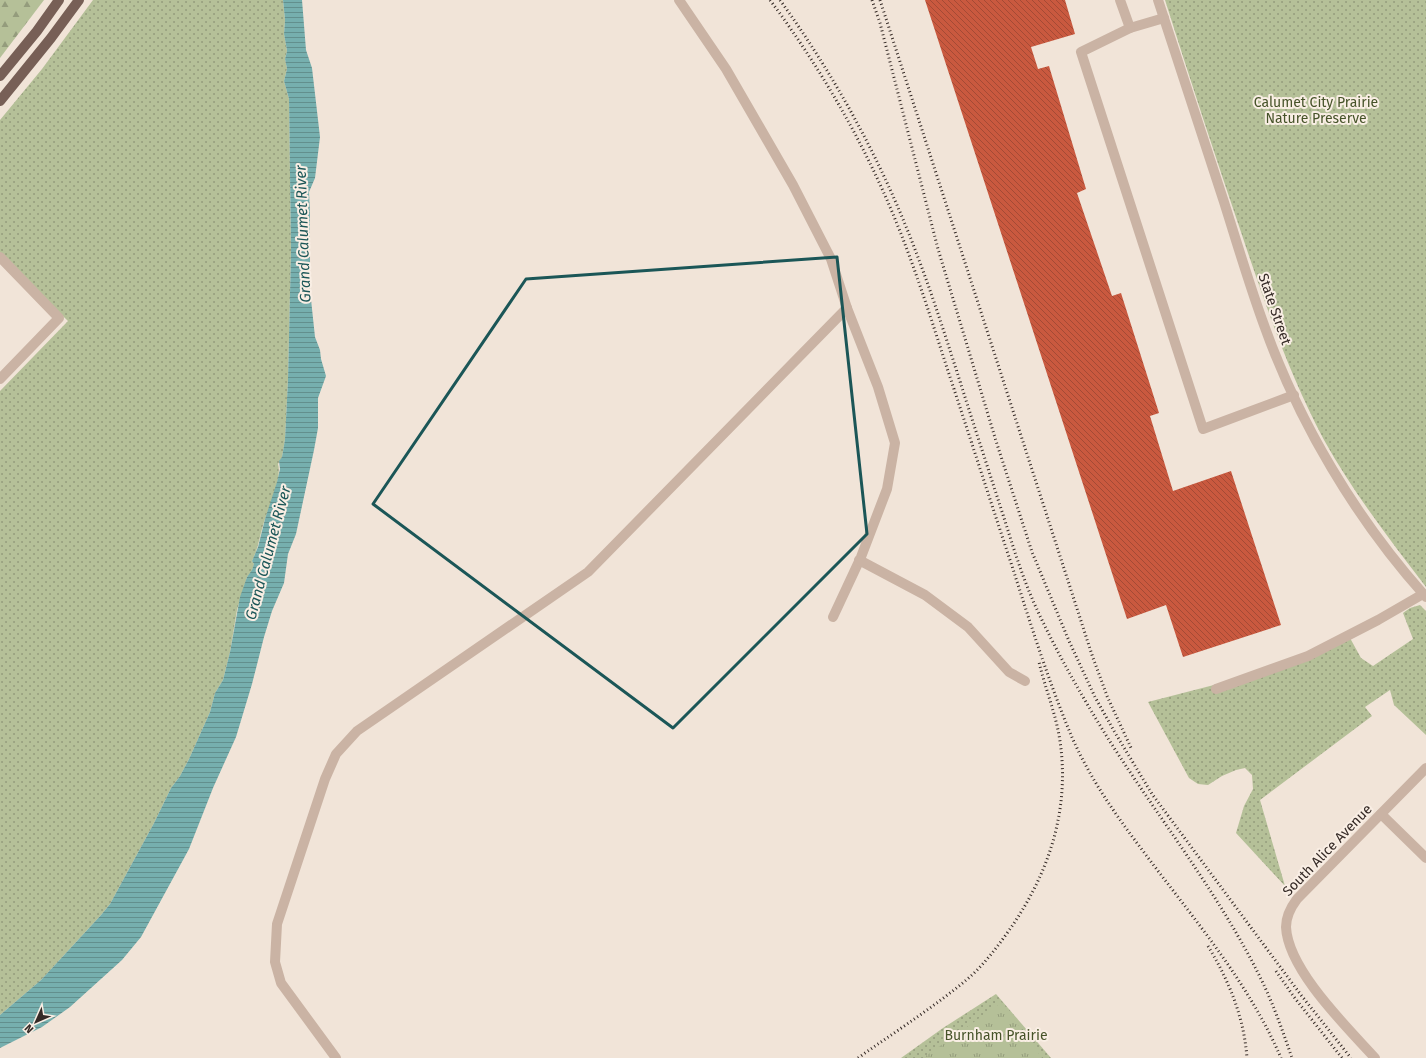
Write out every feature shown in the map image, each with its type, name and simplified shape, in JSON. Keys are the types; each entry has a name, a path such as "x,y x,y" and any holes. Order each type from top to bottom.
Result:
{"main road":[{"path":"0,76 59,0"},
{"path":"0,101 51,38 79,0"}],"street":[{"path":"678,0 726,69 793,186 831,259 847,308 878,387 895,443 888,489 833,617"},
{"path":"1120,0 1130,28"},
{"name":"State Street","path":"1158,0 1264,324 1294,395 1323,452 1347,492 1374,532 1425,595"},
{"path":"1164,18 1130,28 1081,52 1203,428 1294,395"},
{"path":"0,257 59,318 0,379"},
{"path":"336,1058 281,983 274,962 277,924 325,779 336,754 357,731 588,572 847,308"},
{"path":"858,560 925,595 968,627 1009,672 1025,681"},
{"path":"1216,689 1308,656 1425,595"},
{"name":"South Alice Avenue","path":"1375,1058 1333,1013 1299,967 1289,945 1286,926 1289,911 1296,899 1426,768"},
{"path":"1381,814 1426,858"}],"highlighted area":[{"path":"837,257 867,534 673,728 373,504 526,279"}],"green space":[{"path":"0,0 44,0 0,58"},
{"path":"93,0 283,0 285,20 284,34 287,51 285,59 287,69 284,81 289,99 291,250 285,439 282,457 278,464 279,470 275,491 252,561 254,564 252,571 247,577 237,610 230,652 223,680 215,693 210,712 189,759 180,776 171,788 154,823 110,904 41,980 0,1015 0,391 68,321 0,255 0,120 42,69"},
{"name":"Calumet City Prairie Nature Preserve","path":"1165,0 1426,0 1426,587 1386,534 1347,478 1324,440 1300,391 1279,341 1261,290 1213,149"},
{"path":"1420,605 1426,611 1426,735 1394,705 1390,690 1365,707 1372,716 1260,800 1285,886 1236,833 1244,806 1253,789 1252,775 1245,768 1236,770 1222,776 1208,785 1198,784 1189,778 1148,702 1295,664 1350,638 1361,658 1373,666 1413,639 1403,613 1410,608"},
{"name":"Burnham Prairie","path":"996,994 1051,1058 901,1058 943,1028"},
{"name":"Burnham Prairie","path":"1002,1002 1042,1058 923,1058"}],"water":[{"name":"Grand Calumet River","path":"283,0 302,0 306,50 312,68 320,137 315,178 309,192 310,290 315,337 320,350 326,376 318,398 318,428 314,450 296,534 288,554 284,583 272,611 236,737 213,788 189,849 141,937 122,960 70,1007 42,1027 0,1048 0,1015 41,980 110,904 154,823 171,788 180,776 189,759 210,712 215,693 223,680 230,652 240,597 247,577 254,564 252,561 258,547 277,482 280,469 279,461 282,457 285,439 291,250 289,99 284,81 287,69 285,59 287,51 284,34 285,20"}],"building":[{"path":"925,0 1065,0 1075,34 1031,47 1038,69 1049,66 1086,189 1077,193 1112,296 1121,293 1159,413 1150,416 1173,491 1231,471 1281,625 1183,657 1166,605 1127,619"}],"railway":[{"path":"770,0 803,47 834,97 862,148 896,221 912,263 1040,651 1078,751 1103,795 1122,823 1236,976 1268,1030 1281,1058"},
{"path":"780,0 817,55 852,113 896,203 918,257 950,349 1017,557 1040,616 1081,694 1109,740 1228,918 1262,981 1282,1029 1292,1058"},
{"path":"872,0 880,23 938,249 996,441 1032,552 1069,641 1095,697 1152,794 1301,995 1351,1058"},
{"path":"880,0 1093,658 1107,696 1132,750"},
{"path":"858,1058 930,1008 971,976 996,948 1024,908 1036,886 1046,863 1053,840 1059,816 1062,792 1060,741 1039,662"},
{"path":"1208,946 1223,972 1239,1014 1243,1028 1247,1058"},
{"path":"1276,971 1294,997 1342,1058"}]}
